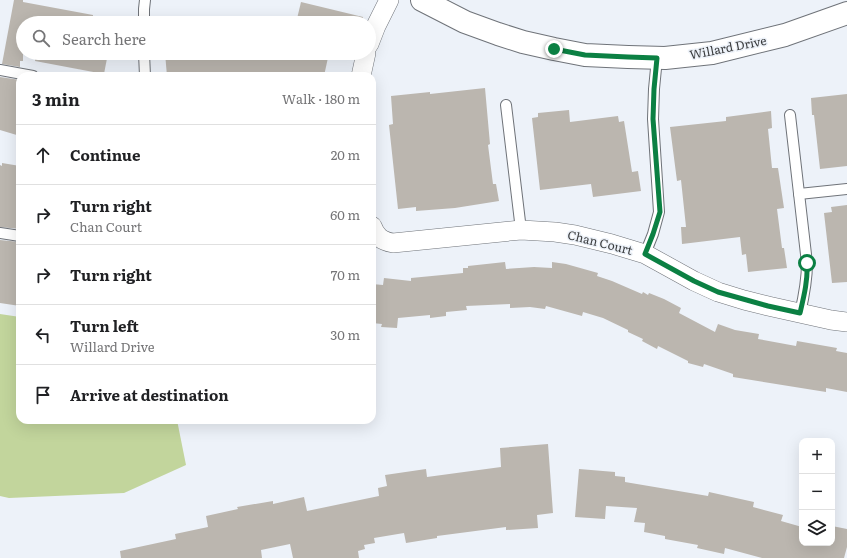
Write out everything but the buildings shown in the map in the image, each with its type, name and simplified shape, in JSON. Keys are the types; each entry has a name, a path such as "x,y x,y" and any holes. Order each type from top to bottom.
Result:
{"street":[{"path":"376,26 389,0"},
{"name":"Willard Drive","path":"422,0 465,22 522,42 585,55 657,58 712,53 749,45 785,36 847,13"},
{"path":"362,72 364,60"},
{"name":"Chan Court","path":"376,234 386,242 393,243 521,230 575,235 645,254 694,281 718,292 768,306 831,320 847,322"}],"lane":[{"path":"144,16 145,0"},
{"path":"645,254 660,212 653,119 657,58"},
{"path":"144,60 145,72"},
{"path":"0,70 16,73"},
{"path":"506,105 521,230"},
{"path":"790,115 807,273 800,313"},
{"path":"799,194 847,189"},
{"path":"0,233 16,235"}],"green space":[{"path":"0,314 16,316 16,424 178,424 186,465 124,493 9,498 0,496"}],"route":[{"path":"554,49 585,55 657,58 653,119 660,212 645,254 694,281 718,292 744,300 800,313 806,285 807,263"}]}
